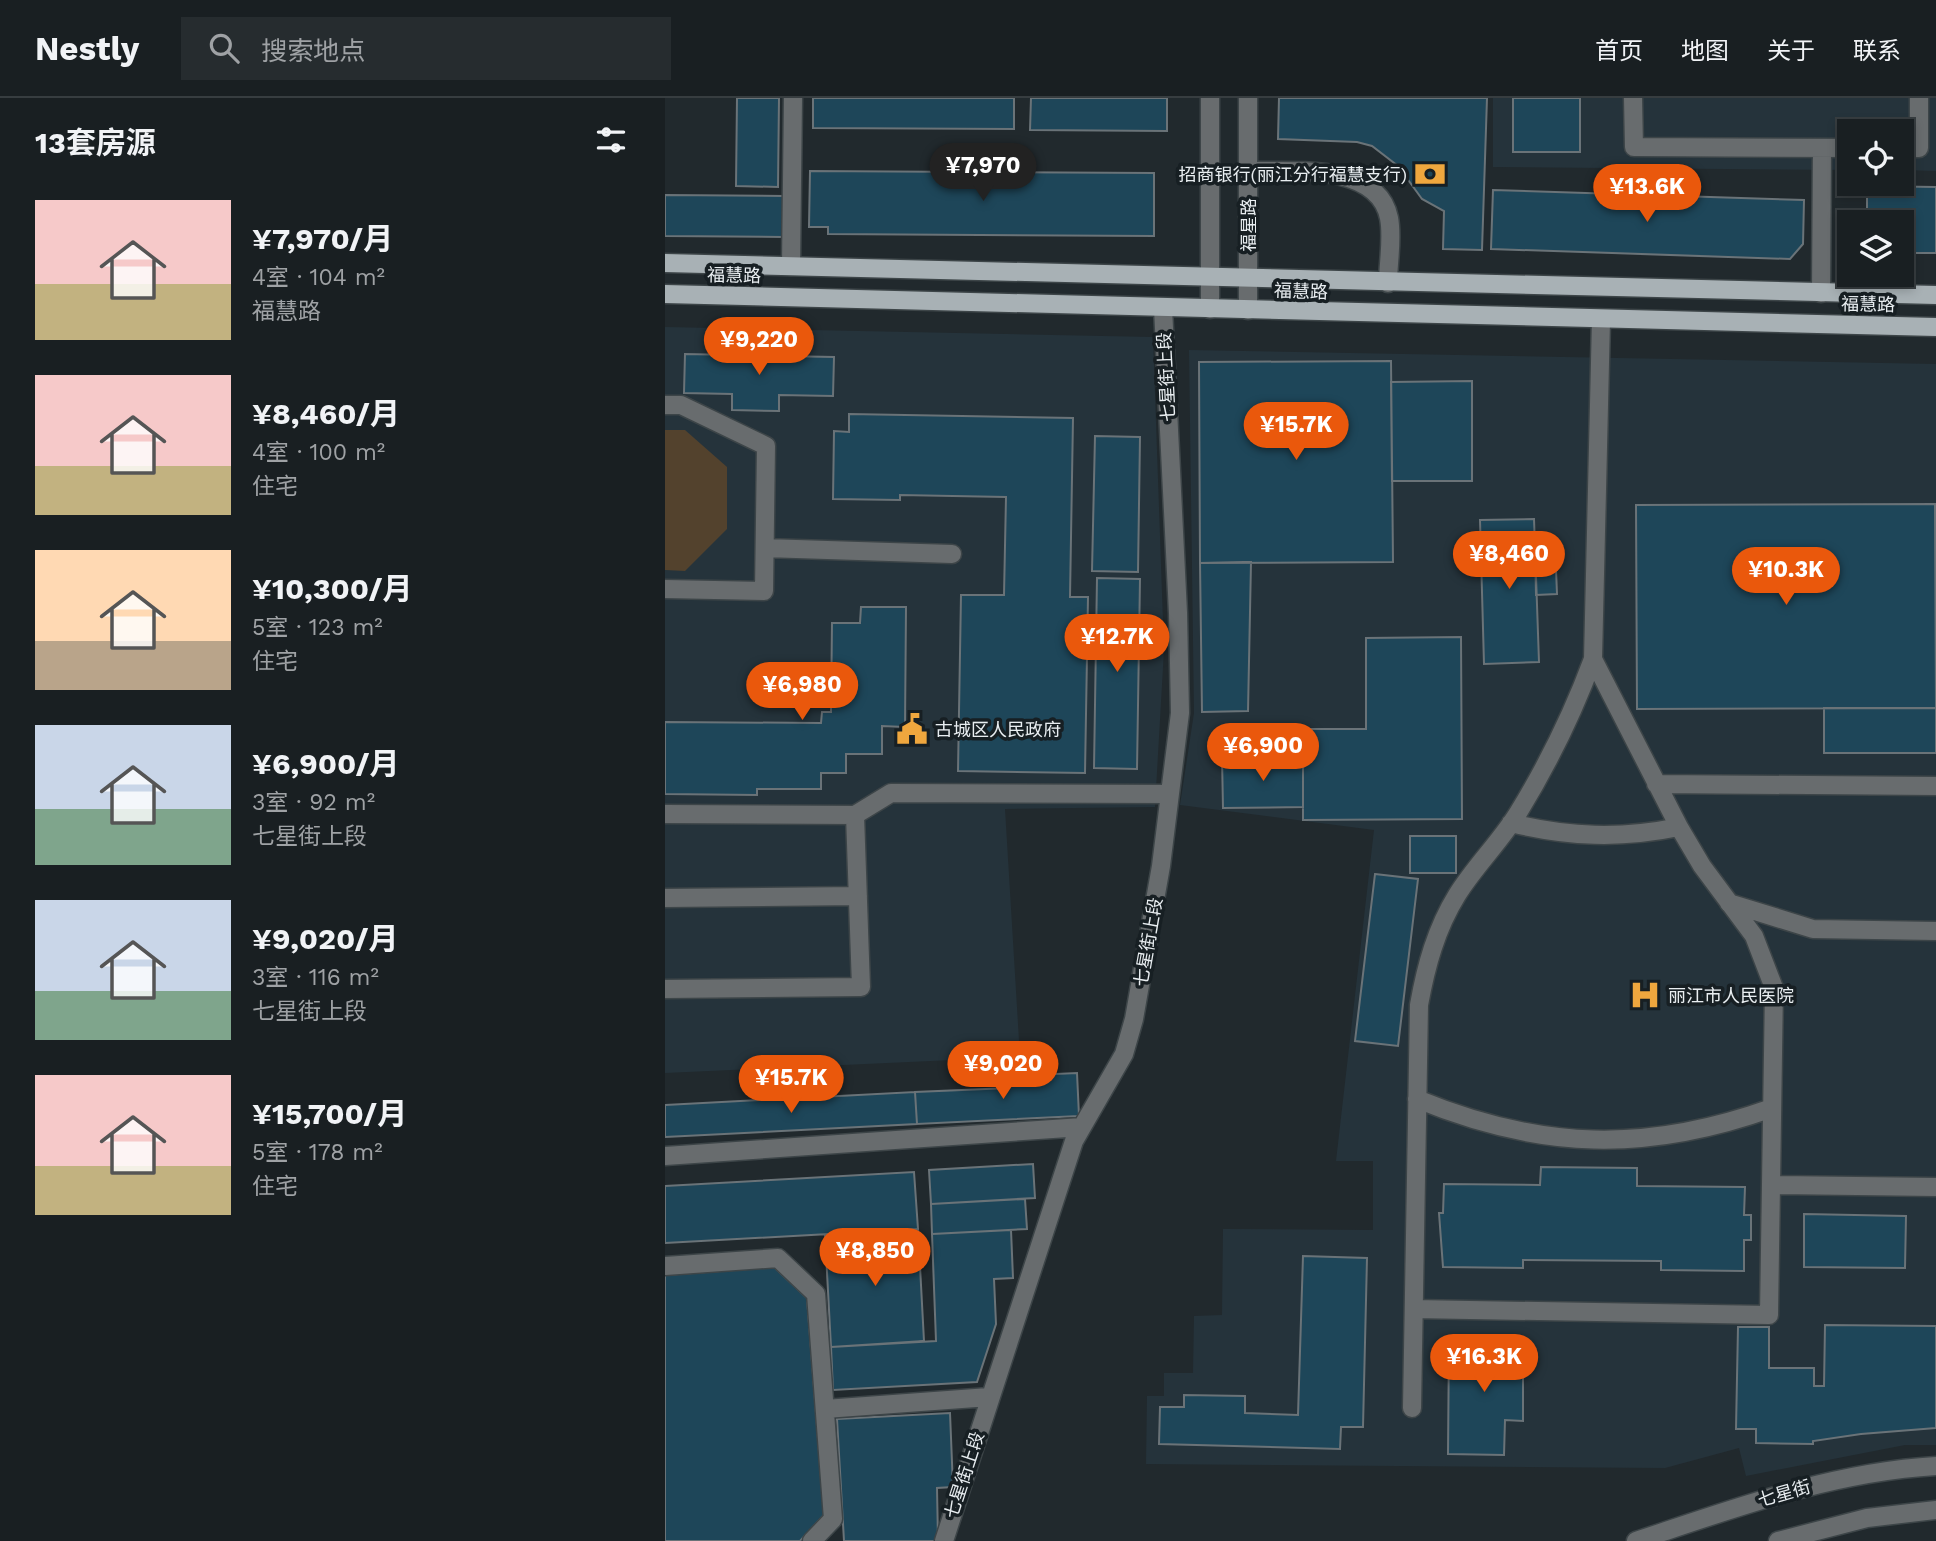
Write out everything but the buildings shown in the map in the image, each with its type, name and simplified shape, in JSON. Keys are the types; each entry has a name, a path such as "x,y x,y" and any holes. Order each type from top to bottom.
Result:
{"main road":[{"name":"福慧路","path":"665,263 1936,295"},
{"name":"福慧路","path":"665,294 1936,327"}],"street":[{"path":"791,266 793,98"},
{"path":"1210,98 1210,310"},
{"name":"福星路","path":"1248,98 1248,310"},
{"path":"1633,98 1634,147 1837,148"},
{"path":"1914,148 1919,148 1919,98"},
{"path":"1821,293 1822,148"},
{"path":"1248,171 1339,175 1361,181 1370,188 1385,208 1389,220 1388,283"},
{"name":"七星街上段","path":"944,1541 1074,1141 1117,1068 1130,1037 1161,866 1180,713 1178,613 1163,308"},
{"path":"1412,1408 1419,1005 1435,939 1459,892 1511,823 1561,737 1593,659 1601,320"},
{"path":"665,405 681,405 767,446 764,591 665,589"},
{"path":"765,548 953,554"},
{"path":"1414,1309 1769,1314 1774,988 1754,936 1702,866 1679,827 1593,659"},
{"path":"1656,784 1936,786"},
{"path":"665,814 855,815 891,793 1170,794"},
{"path":"665,989 861,987 855,815"},
{"path":"1511,823 1548,832 1585,836 1648,833 1679,827"},
{"path":"665,898 858,896"},
{"path":"1729,903 1813,929 1936,931"},
{"path":"1417,1099 1495,1128 1536,1136 1591,1141 1630,1141 1683,1134 1772,1108"},
{"path":"665,1156 1082,1127"},
{"path":"1771,1185 1936,1187"},
{"path":"665,1266 778,1258 816,1294 833,1519 812,1541"},
{"path":"825,1409 989,1398"},
{"name":"七星街","path":"1636,1541 1811,1485 1859,1474 1936,1466"},
{"path":"1778,1541 1867,1518 1936,1510"}],"shaded area":[{"path":"1493,98 1936,98 1936,171 1914,170 1914,119 1837,119 1837,170 1493,167"},
{"name":"古城区人民政府","path":"665,327 1153,337 1164,650 1155,807 1005,809 1020,1057 665,1073"},
{"name":"丽江市人民医院","path":"1189,350 1936,364 1936,1445 1905,1445 1746,1476 1739,1448 1665,1468 1146,1464 1147,1396 1164,1396 1164,1373 1193,1373 1194,1316 1222,1315 1223,1229 1373,1230 1373,1161 1336,1161 1374,830 1180,805 1194,713"},
{"path":"665,430 685,430 727,467 727,529 685,571 665,570"}],"place":[{"name":"招商银行(丽江分行福慧支行)","path":"1430,174"},
{"name":"古城区人民政府","path":"912,729"},
{"name":"丽江市人民医院","path":"1645,995"}]}
